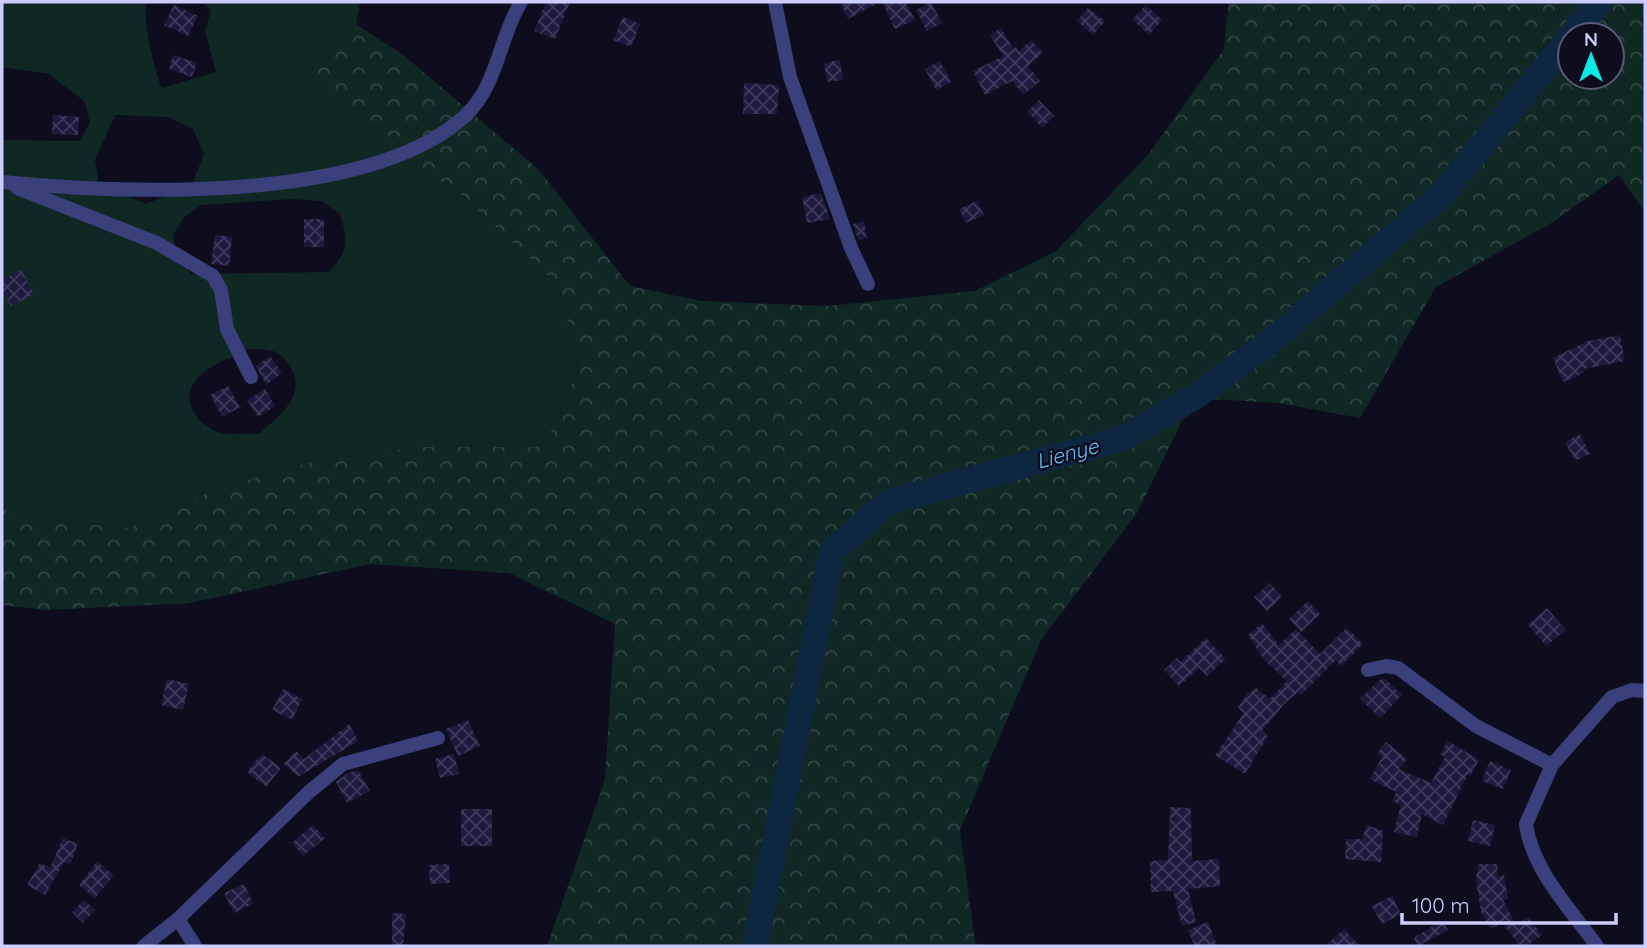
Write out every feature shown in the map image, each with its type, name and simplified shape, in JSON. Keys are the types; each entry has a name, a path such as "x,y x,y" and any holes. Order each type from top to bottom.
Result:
{"street":[{"path":"2,182 173,188 276,185 338,176 406,150 448,129 467,114 487,84 521,2"},
{"path":"775,2 790,78 851,247 868,284"},
{"path":"2,182 157,243 213,276 221,289 227,329 251,377"},
{"path":"1368,670 1386,666 1398,668 1476,726 1552,765"},
{"path":"1597,946 1557,893 1527,834 1528,812 1552,765 1612,697 1632,690 1645,691"},
{"path":"145,946 178,919 309,792 343,764 438,738"},
{"path":"178,919 195,946"}],"green space":[{"path":"2,2 147,2 146,20 150,44 162,88 216,72 205,31 211,10 202,2 360,2 356,24 311,79 377,145 457,191 559,286 579,367 544,447 417,447 311,462 219,488 128,528 26,518 2,509 2,140 79,141 90,123 84,101 49,74 2,67","holes":["115,115 169,117 193,129 204,154 192,185 146,204 99,185 95,160","292,199 321,201 340,214 345,245 329,272 191,274 178,257 173,236 183,218 201,205","248,349 277,353 286,360 295,376 294,395 283,412 259,434 221,433 200,421 191,407 190,399 193,384 218,363"]},
{"path":"1229,2 1645,2 1645,212 1619,175 1553,222 1436,287 1360,418 1279,403 1193,398 1137,513 1041,640 960,830 975,942 982,946 547,946 605,780 615,624 509,573 371,564 189,603 46,610 2,605 2,509 26,518 128,528 219,488 311,462 417,447 544,447 579,367 559,286 457,191 377,145 311,79 356,24 402,54 539,170 630,286 701,301 828,306 975,291 1056,251 1148,155 1224,49"}],"building":[{"path":"546,2 570,2 555,39 534,31"},
{"path":"848,2 880,2 848,19 841,5"},
{"path":"882,2 906,2 915,20 895,29"},
{"path":"931,2 942,23 927,31 916,10"},
{"path":"174,5 198,16 188,36 164,25"},
{"path":"1146,5 1162,20 1149,35 1132,19"},
{"path":"1088,8 1105,21 1093,35 1077,21"},
{"path":"623,17 640,24 631,47 613,40"},
{"path":"1001,28 1013,49 1016,47 1019,51 1031,40 1043,53 1028,66 1040,81 1023,95 1012,81 985,95 973,71 1003,56 990,35"},
{"path":"173,55 197,63 192,77 169,69"},
{"path":"840,60 843,80 827,82 824,63"},
{"path":"940,61 951,82 936,90 925,69"},
{"path":"744,83 779,85 777,114 743,114"},
{"path":"1039,100 1054,116 1042,128 1027,111"},
{"path":"53,115 79,117 78,135 52,134"},
{"path":"821,193 830,219 807,223 802,197"},
{"path":"977,201 984,215 966,223 959,209"},
{"path":"304,219 324,219 324,247 304,247"},
{"path":"864,221 867,238 858,240 853,224"},
{"path":"215,235 232,237 229,266 211,264"},
{"path":"21,269 34,294 11,306 2,291 2,280"},
{"path":"1620,335 1625,361 1583,369 1584,373 1563,382 1553,358 1588,341"},
{"path":"270,356 282,373 266,385 256,366"},
{"path":"228,386 240,407 222,417 210,395"},
{"path":"265,389 275,406 258,417 247,400"},
{"path":"1580,434 1590,454 1575,461 1565,442"},
{"path":"1269,583 1282,597 1267,611 1254,597"},
{"path":"1308,601 1320,614 1301,632 1289,619"},
{"path":"1547,608 1566,630 1546,646 1528,625"},
{"path":"1262,623 1279,645 1296,629 1320,654 1347,628 1363,644 1341,666 1336,660 1301,695 1298,692 1285,703 1262,731 1268,736 1245,774 1215,755 1244,713 1238,708 1248,692 1250,694 1255,687 1270,699 1287,681 1264,660 1248,635"},
{"path":"1206,638 1226,659 1207,676 1199,668 1179,686 1164,670 1177,658 1180,662"},
{"path":"1383,677 1402,695 1380,718 1360,699"},
{"path":"167,679 189,684 183,710 161,705"},
{"path":"283,689 302,699 292,720 272,710"},
{"path":"468,720 480,746 458,756 446,729"},
{"path":"349,724 358,741 298,777 284,764 296,751 304,759"},
{"path":"1448,741 1479,760 1470,776 1468,774 1443,825 1422,814 1417,837 1394,832 1401,805 1392,801 1396,792 1370,779 1382,757 1377,753 1386,742 1407,759 1399,769 1431,783 1445,757 1440,754"},
{"path":"262,754 281,768 266,787 247,772"},
{"path":"454,754 459,774 440,778 435,759"},
{"path":"1490,761 1511,770 1503,789 1482,781"},
{"path":"358,770 370,791 347,803 336,782 348,773"},
{"path":"1170,807 1191,808 1192,861 1219,859 1220,886 1188,889 1196,922 1182,926 1173,891 1151,892 1150,861 1168,860"},
{"path":"461,809 492,809 492,846 461,846"},
{"path":"1473,820 1495,825 1490,846 1468,841"},
{"path":"313,825 325,838 303,856 292,843"},
{"path":"1367,825 1383,831 1381,862 1345,859 1346,839 1362,839"},
{"path":"63,838 78,844 70,864 64,862 45,895 27,885 40,863 50,868"},
{"path":"97,862 114,875 95,898 79,885"},
{"path":"449,864 450,883 430,884 429,865"},
{"path":"1478,864 1497,864 1498,876 1504,875 1508,899 1503,900 1516,925 1528,917 1542,935 1527,946 1520,946 1502,923 1491,929 1481,912 1476,880"},
{"path":"244,884 253,904 234,913 224,893"},
{"path":"1392,896 1401,914 1382,924 1372,906"},
{"path":"84,900 95,910 83,923 72,912"},
{"path":"392,913 406,914 403,946 392,946"},
{"path":"1442,921 1448,930 1418,946 1414,939 1416,936"},
{"path":"1208,922 1217,946 1195,946 1188,930"},
{"path":"1344,929 1360,946 1325,946"}],"waterway":[{"name":"Lienye","path":"1583,21 1599,2"},
{"name":"Lienye","path":"755,946 832,551 888,502 1124,438 1193,398 1268,344 1443,193 1556,54"}]}
